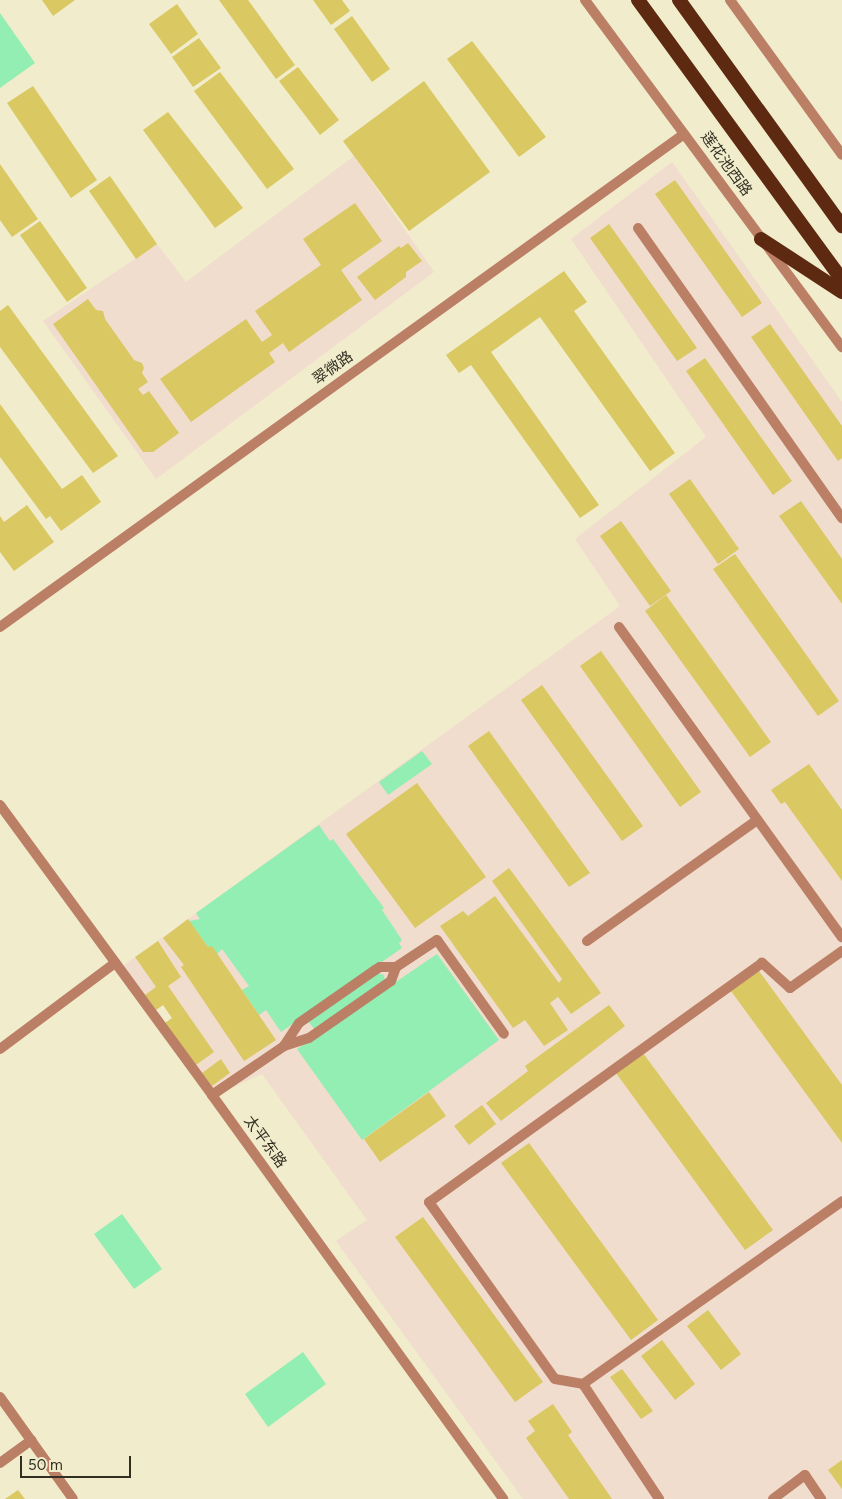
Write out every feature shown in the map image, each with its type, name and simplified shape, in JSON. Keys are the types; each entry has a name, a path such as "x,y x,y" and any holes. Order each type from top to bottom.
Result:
{"highway":[{"name":"莲花池西路","path":"638,0 842,280"},
{"path":"679,0 842,226"},
{"path":"761,239 842,292"}],"street":[{"name":"莲花池西路","path":"585,0 842,348"},
{"path":"730,0 842,155"},
{"name":"翠微路","path":"0,627 684,134"},
{"path":"638,228 842,518"},
{"path":"619,627 842,937"},
{"name":"太平东路","path":"0,805 503,1499"},
{"path":"586,942 757,820"},
{"path":"284,1046 299,1023 312,1013 380,967 396,967 437,940 504,1034"},
{"path":"842,951 790,988 762,963 429,1202 555,1379 583,1384 842,1201"},
{"path":"0,1048 115,962"},
{"path":"212,1095 284,1046 309,1038 391,982 396,967"},
{"path":"583,1384 659,1499"},
{"path":"0,1397 74,1499"},
{"path":"0,1463 32,1440"},
{"path":"773,1499 805,1475 821,1499"}],"shaded area":[{"path":"354,156 434,272 156,479 43,321 157,244 186,282"},
{"path":"672,162 842,402 842,1499 523,1499 336,1241 367,1220 262,1074 218,1094 165,1023 172,1018 163,1005 156,1010 123,966 620,606 575,539 706,437 571,239"}],"green space":[{"path":"0,13 35,63 0,88"},
{"path":"422,751 432,764 388,795 379,782"},
{"path":"319,825 330,841 333,839 384,908 382,910 402,940 399,943 402,948 281,1032 266,1010 259,1015 242,990 249,986 222,949 217,954 208,947 189,921 200,919 196,913"},
{"path":"437,954 499,1040 362,1140 297,1049"},
{"path":"378,973 384,975 385,982 315,1030 308,1021"},
{"path":"122,1214 162,1269 134,1289 94,1234"},
{"path":"303,1352 326,1384 268,1427 245,1394"}],"building":[{"path":"42,0 75,0 53,16"},
{"path":"219,0 248,0 295,65 276,79"},
{"path":"313,0 342,0 350,11 331,25"},
{"path":"177,4 198,34 171,54 149,24"},
{"path":"352,16 390,69 372,82 334,29"},
{"path":"199,38 221,68 193,87 172,57"},
{"path":"472,41 546,137 519,157 447,59"},
{"path":"298,67 339,120 320,135 279,81"},
{"path":"220,72 294,169 267,189 194,91"},
{"path":"424,81 490,172 409,231 343,141"},
{"path":"33,86 97,180 71,198 7,103"},
{"path":"168,112 243,208 215,228 143,130"},
{"path":"0,164 38,219 12,237 0,220"},
{"path":"110,176 157,244 136,259 89,191"},
{"path":"675,180 762,303 742,317 655,194"},
{"path":"355,203 382,241 341,270 362,300 289,352 283,343 269,353 275,362 191,422 160,379 246,319 262,342 272,335 255,311 321,265 303,239"},
{"path":"40,221 87,288 67,302 20,235"},
{"path":"609,224 697,348 677,361 590,238"},
{"path":"408,243 422,261 406,272 406,277 375,300 357,277 399,246 401,248"},
{"path":"564,271 587,302 574,311 675,453 650,471 540,317 491,352 599,505 580,518 471,365 459,373 446,355"},
{"path":"88,299 96,310 103,311 105,319 134,360 142,363 144,368 142,373 148,382 138,389 143,395 149,391 179,433 153,452 143,452 53,324"},
{"path":"8,305 118,456 93,473 0,347 0,311"},
{"path":"770,324 842,426 842,458 838,461 751,337"},
{"path":"705,358 792,481 773,495 686,371"},
{"path":"0,404 62,489 82,475 101,502 61,531 50,516 46,519 0,457"},
{"path":"690,479 739,549 718,564 669,494"},
{"path":"801,501 842,559 842,604 779,516"},
{"path":"27,505 54,542 14,571 0,552 0,516 4,522"},
{"path":"621,521 671,591 650,606 600,536"},
{"path":"735,554 839,701 818,716 713,569"},
{"path":"666,595 771,742 750,757 645,611"},
{"path":"601,651 701,792 680,807 580,666"},
{"path":"542,685 643,826 622,841 521,700"},
{"path":"489,731 590,873 569,887 468,746"},
{"path":"809,764 842,810 842,881 785,802 781,804 771,790"},
{"path":"417,783 486,877 415,928 346,834"},
{"path":"509,868 601,993 571,1014 558,997 550,1003 568,1030 544,1046 525,1020 513,1028 440,926 463,911 468,916 495,896 559,983 562,979 492,881"},
{"path":"188,919 208,947 212,946 276,1040 244,1061 181,967 184,965 163,938"},
{"path":"158,941 181,977 168,986 214,1052 196,1065 165,1023 172,1018 163,1005 156,1010 145,995 156,987 135,957"},
{"path":"759,971 842,1085 842,1143 731,991"},
{"path":"609,1005 625,1026 501,1121 486,1103 528,1071 525,1066"},
{"path":"643,1053 773,1230 745,1250 616,1073"},
{"path":"221,1059 230,1073 212,1086 202,1073"},
{"path":"429,1092 446,1116 380,1162 364,1139"},
{"path":"482,1105 496,1124 469,1145 454,1126"},
{"path":"529,1143 658,1320 631,1340 501,1163"},
{"path":"423,1217 543,1382 515,1402 395,1237"},
{"path":"708,1310 741,1354 721,1370 687,1326"},
{"path":"662,1340 695,1384 675,1400 641,1356"},
{"path":"622,1369 653,1411 641,1419 610,1377"},
{"path":"553,1404 572,1432 568,1435 612,1499 569,1499 526,1438 535,1431 528,1421"},
{"path":"842,1460 842,1489 828,1470"},
{"path":"18,1490 25,1499 5,1499"}]}
